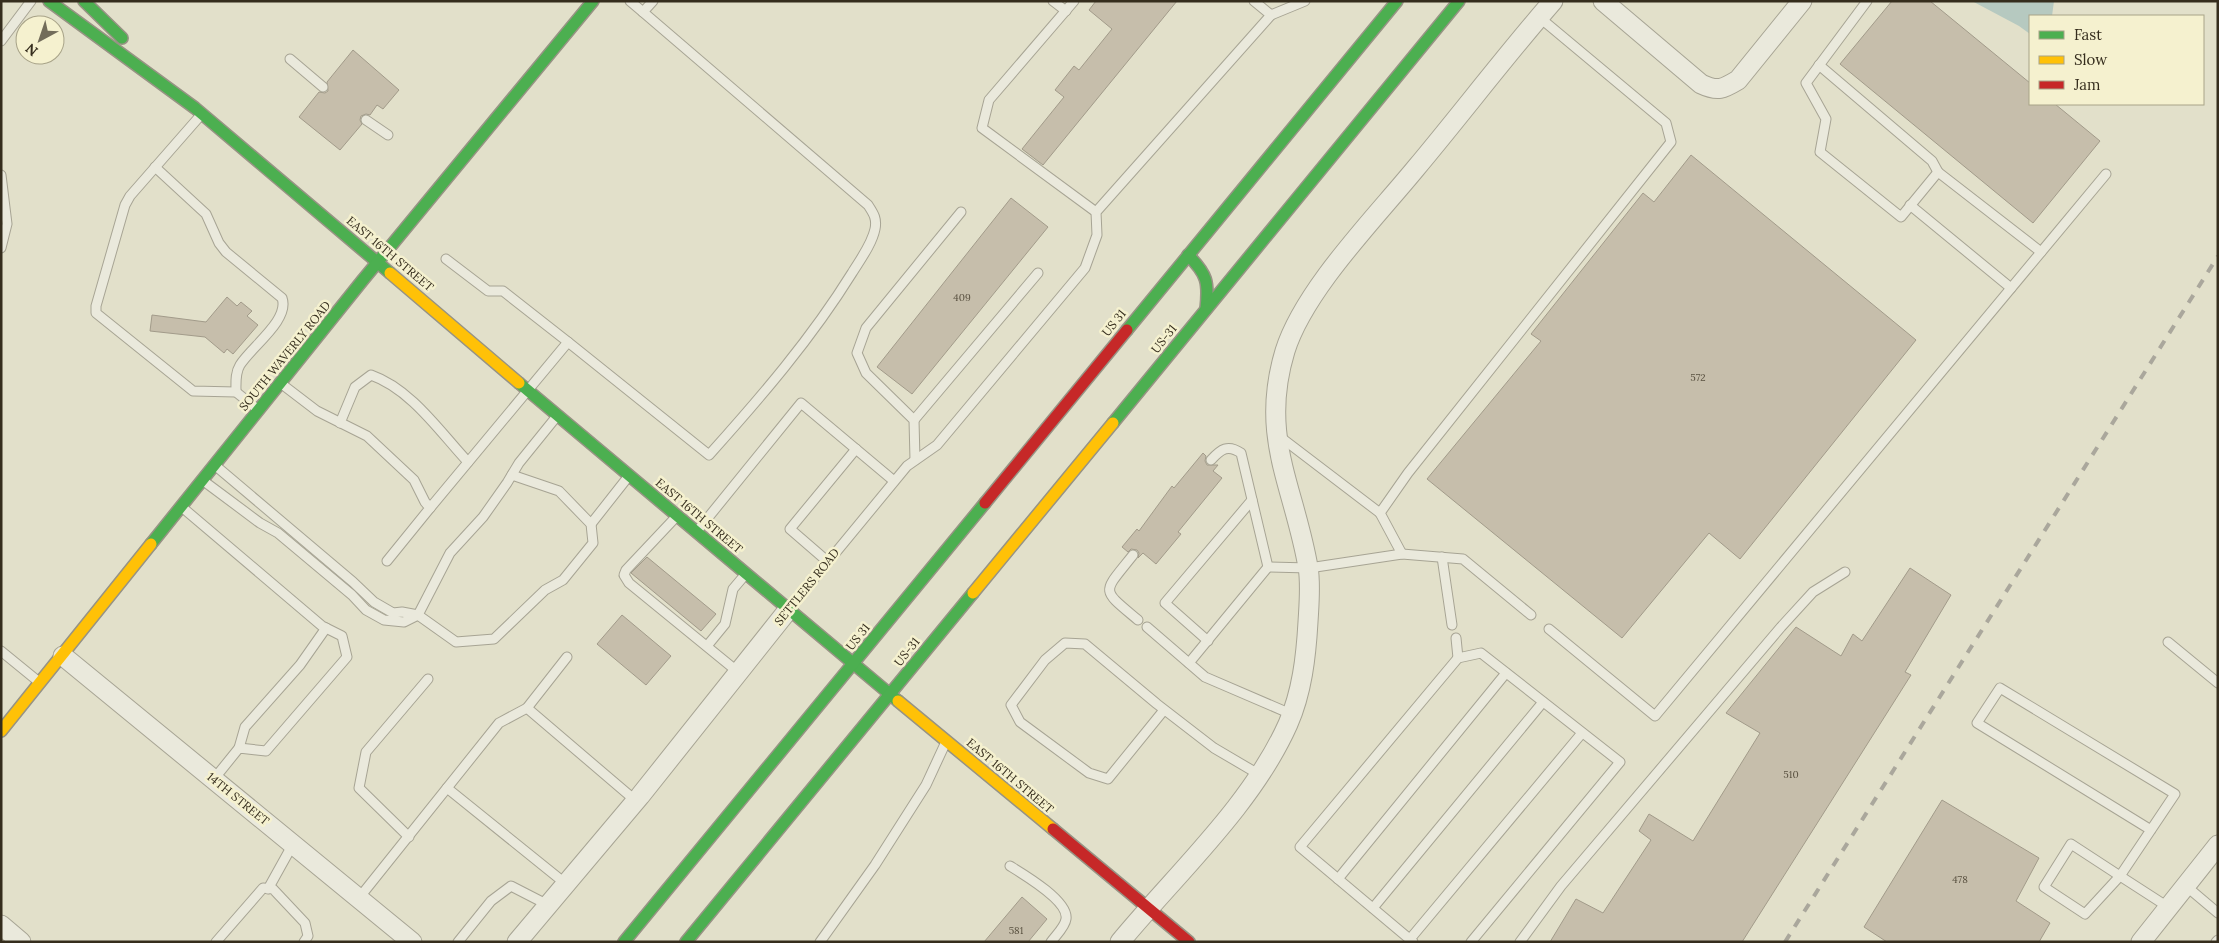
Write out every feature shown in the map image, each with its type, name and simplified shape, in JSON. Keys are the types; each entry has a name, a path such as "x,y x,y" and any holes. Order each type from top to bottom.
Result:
{"main road":[{"name":"EAST 16TH STREET","path":"49,1 198,111 788,610 1189,942"},
{"name":"EAST 16TH STREET","path":"84,1 198,111"},
{"name":"SOUTH WAVERLY ROAD","path":"1,731 41,684 378,262 593,1"},
{"name":"US 31","path":"624,942 1397,1"},
{"name":"US-31","path":"686,942 1459,1"},
{"path":"1188,255 1205,271 1209,286 1206,309"}],"street":[{"path":"1120,942 1232,813 1260,775 1275,750 1300,689 1307,649 1309,568 1280,458 1276,433 1275,404 1279,374 1293,331 1310,301 1356,240 1553,1"},
{"path":"1603,1 1701,84 1712,89 1725,88 1738,80 1802,1"},
{"name":"SETTLERS ROAD","path":"517,942 636,801 788,610"},
{"name":"14TH STREET","path":"63,656 412,942"},
{"path":"2141,942 2218,845"},
{"path":"1,925 21,942"}],"lane":[{"path":"1,41 32,1"},
{"path":"446,259 488,291 503,292 709,455 764,394 827,312 875,231 876,216 868,205 630,1"},
{"path":"643,12 652,1"},
{"path":"1053,1 1066,11"},
{"path":"1074,1 990,100 982,128 1096,212 1271,15 1305,1"},
{"path":"1254,1 1271,15"},
{"path":"1867,1 1806,82 1826,119 1820,152 1901,217 1938,172"},
{"path":"1380,513 1408,473 1672,142 1666,123 1539,17"},
{"path":"290,60 323,87"},
{"path":"1819,65 1932,161 1938,172 2041,252"},
{"path":"198,111 125,204 96,306 96,313 101,319 193,391 236,392 259,410"},
{"path":"366,120 388,135"},
{"path":"155,167 206,214 219,243 226,252 282,298 284,304 282,316 240,365 236,379 236,392"},
{"path":"1549,629 1655,716 2106,174"},
{"path":"1,175 7,224 1,248"},
{"path":"1910,206 2011,288"},
{"path":"914,420 866,373 857,353 866,328 960,212"},
{"name":"SETTLERS ROAD","path":"788,610 907,466 937,445 1085,268 1097,235 1096,212"},
{"path":"915,460 914,420 1038,273"},
{"path":"387,560 568,342"},
{"path":"340,423 355,387 371,375 382,379 415,404 468,462"},
{"path":"281,383 317,411 367,436 414,480 430,508"},
{"path":"696,532 801,404 894,481"},
{"path":"202,480 260,523 278,533 352,595 366,610 384,620 404,622 418,615 450,553 483,517 558,414"},
{"path":"1276,433 1380,513 1402,554"},
{"path":"1211,460 1220,450 1226,448 1234,448 1241,453 1268,567"},
{"path":"827,561 790,529 856,449"},
{"path":"215,465 374,602 393,613 402,612 418,615 456,642 494,639 545,590 563,580 593,543 591,524 559,491 512,475"},
{"path":"591,524 629,475"},
{"path":"1208,641 1165,603 1252,500"},
{"path":"181,507 326,628 342,636 347,657 266,751 239,748"},
{"path":"678,516 626,570 624,575 629,583 738,672"},
{"path":"1268,567 1309,568 1402,554 1463,559 1531,615"},
{"path":"1133,556 1110,583 1108,590 1110,596 1138,620"},
{"path":"1442,557 1452,625"},
{"path":"1189,663 1268,567"},
{"path":"1520,942 1561,886 1781,627 1813,592 1845,572"},
{"path":"707,646 726,624 733,589 746,574"},
{"path":"1147,627 1205,677 1291,714"},
{"path":"214,779 239,748 245,727 300,665 326,628"},
{"path":"1456,638 1458,658"},
{"path":"2168,642 2218,683"},
{"path":"1164,710 1108,779 1089,773 1020,722 1011,705 1045,660 1065,643 1085,644 1164,710 1214,748 1260,775"},
{"path":"1,651 41,684"},
{"path":"1471,942 1620,762 1582,732 1506,673 1481,653 1458,658 1300,847 1412,940 1582,732"},
{"path":"359,898 499,723 527,708 567,657"},
{"path":"1338,879 1506,673"},
{"path":"409,836 359,788 366,752 428,680"},
{"path":"2151,830 1977,723 2000,688 2175,794 2151,830 2120,876 2085,914 2044,887 2071,844 2120,876 2168,907"},
{"path":"1373,908 1543,702"},
{"path":"527,708 636,801"},
{"path":"820,942 875,865 921,793 947,741"},
{"path":"447,788 566,884"},
{"path":"268,889 293,844"},
{"path":"1010,866 1034,882 1060,903 1065,910 1066,918 1062,929 1051,942"},
{"path":"458,942 490,900 511,886 548,905"},
{"path":"2186,886 2218,913"},
{"path":"216,942 263,888 273,889 305,923 308,936 304,942"}],"shaded area":[{"path":"1972,1 2054,1 2052,15 2029,15 2029,33"}],"building":[{"path":"1096,1 1177,1 1043,165 1022,149 1064,97 1055,90 1074,66 1079,70 1112,29 1089,10"},
{"path":"1892,1 1930,1 2029,82 2029,105 2056,105 2100,141 2033,223 1840,64"},
{"path":"353,50 399,90 383,109 377,105 370,115 361,116 362,124 340,150 299,117 319,92 325,93 328,91 327,82"},
{"path":"1691,155 1916,340 1740,559 1709,533 1622,638 1427,479 1541,341 1531,334 1643,193 1654,202"},
{"path":"1011,198 1048,227 912,394 877,367"},
{"path":"227,297 237,306 241,302 252,311 247,316 258,325 233,354 227,349 224,353 205,337 150,331 152,315 206,322"},
{"path":"1203,453 1206,456 1205,461 1207,465 1218,465 1213,471 1222,478 1178,532 1181,534 1156,564 1143,553 1138,558 1139,553 1137,550 1131,549 1128,552 1122,547 1137,529 1139,531 1172,486 1174,488"},
{"path":"647,557 716,614 701,631 631,573"},
{"path":"1910,568 1951,595 1905,672 1911,675 1742,942 1550,942 1576,899 1603,913 1651,840 1639,831 1649,814 1693,841 1760,733 1726,713 1796,627 1841,656 1853,634 1862,641"},
{"path":"622,615 671,656 646,685 597,644"},
{"path":"1942,800 2039,858 2016,901 2050,923 2039,942 1887,942 1864,927"},
{"path":"1022,897 1047,919 1028,942 984,942"}],"railway":[{"path":"1785,942 2218,256"}],"traffic: fast":[{"path":"49,1 195,108 390,273"},
{"path":"84,1 122,38"},
{"path":"151,544 362,281 593,1"},
{"path":"1127,330 1397,1"},
{"path":"1113,423 1459,1"},
{"path":"1188,255 1203,273 1207,285 1206,309"},
{"path":"519,383 898,701"},
{"path":"624,942 985,503"},
{"path":"686,942 973,593"}],"traffic: slow":[{"path":"390,273 519,383"},
{"path":"973,593 1113,423"},
{"path":"1,731 151,544"},
{"path":"898,701 1053,829"}],"traffic: jam":[{"path":"985,503 1127,330"},
{"path":"1053,829 1189,942"}]}
